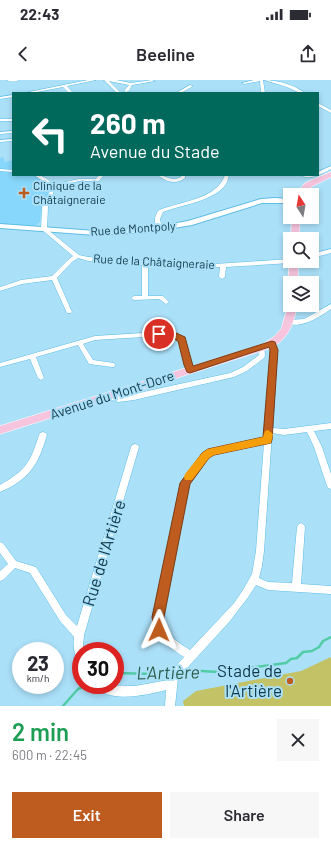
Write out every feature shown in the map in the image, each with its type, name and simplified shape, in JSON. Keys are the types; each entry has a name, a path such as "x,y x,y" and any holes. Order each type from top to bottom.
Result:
{"main road":[{"path":"304,188 315,177 331,174"},
{"path":"267,345 280,337 290,322 291,312"},
{"name":"Avenue du Mont-Dore","path":"0,430 267,345"}],"street":[{"path":"9,80 17,80"},
{"path":"31,92 94,80"},
{"path":"106,80 118,92"},
{"path":"110,80 132,84 152,81"},
{"path":"263,80 263,92"},
{"path":"244,83 263,80 288,86 301,92"},
{"path":"126,91 132,84"},
{"path":"64,86 70,92"},
{"path":"180,92 191,86"},
{"path":"0,98 12,96"},
{"path":"319,105 331,112"},
{"path":"326,109 331,108"},
{"path":"0,120 12,120"},
{"path":"0,133 12,132"},
{"path":"0,141 12,140"},
{"path":"319,174 331,167"},
{"path":"0,170 12,171"},
{"path":"38,176 48,182 52,191 45,207 44,229"},
{"path":"51,187 78,177 97,180 101,176"},
{"path":"161,176 167,180 173,181 182,180 183,176"},
{"path":"159,229 156,219 157,214 161,211 219,190 224,184 227,176"},
{"name":"Rue de Montpoly","path":"0,226 96,233 159,229 196,221 261,201 283,201"},
{"name":"Rue de la Châtaigneraie","path":"44,229 77,256 88,259 200,267 283,262"},
{"path":"319,254 331,251"},
{"path":"0,289 21,282 54,278 70,261 77,256"},
{"path":"145,264 145,298"},
{"path":"222,277 223,266"},
{"path":"54,278 69,312"},
{"path":"134,298 161,297 166,302"},
{"path":"290,322 298,323 311,319 331,306"},
{"path":"0,364 79,342 104,337 159,334 174,335 182,339 190,370"},
{"path":"79,342 91,362 112,365"},
{"path":"108,396 118,399 134,397 232,375 245,369 262,356 267,345 274,350 260,551 254,580 241,602 183,664 172,680 170,706"},
{"path":"32,356 41,378"},
{"path":"268,430 284,432 331,426"},
{"path":"309,429 318,447 331,486"},
{"path":"0,489 28,472 37,456 43,435"},
{"path":"191,656 164,638 159,630 158,623 185,483 206,456 212,452 267,440"},
{"name":"Rue de l'Artière","path":"78,642 79,635 135,447"},
{"path":"296,588 301,528"},
{"path":"0,546 13,564 33,570 63,618 79,635"},
{"path":"0,577 13,564"},
{"path":"254,580 268,586 331,590"},
{"path":"124,692 146,689 172,680"}],"shaded area":[{"name":"Clinique de la Châtaigneraie","path":"3,157 5,162 12,160 12,176 42,176 39,178 48,186 48,195 42,204 40,222 35,226 0,224 0,158"},
{"name":"Stade de l'Artière","path":"331,657 331,706 184,706 183,701 196,691 301,671"}],"waterway":[{"name":"L'Artière","path":"184,670 218,672 286,663 291,659 297,658 303,652 312,651 319,647 323,641 331,637"},
{"name":"L'Artière","path":"124,673 156,674 167,670 175,670"},
{"name":"L'Artière","path":"63,706 74,694"}],"slow traffic":[{"path":"189,477 206,456 212,452 267,440 268,434"}],"place":[{"name":"Clinique de la Châtaigneraie","path":"24,193"},
{"name":"Stade de l'Artière","path":"290,681"}],"route":[{"path":"159,334 174,335 182,339 190,370 272,344 274,346 274,350 267,440 212,452 206,456 185,483 158,617 159,630"}]}
